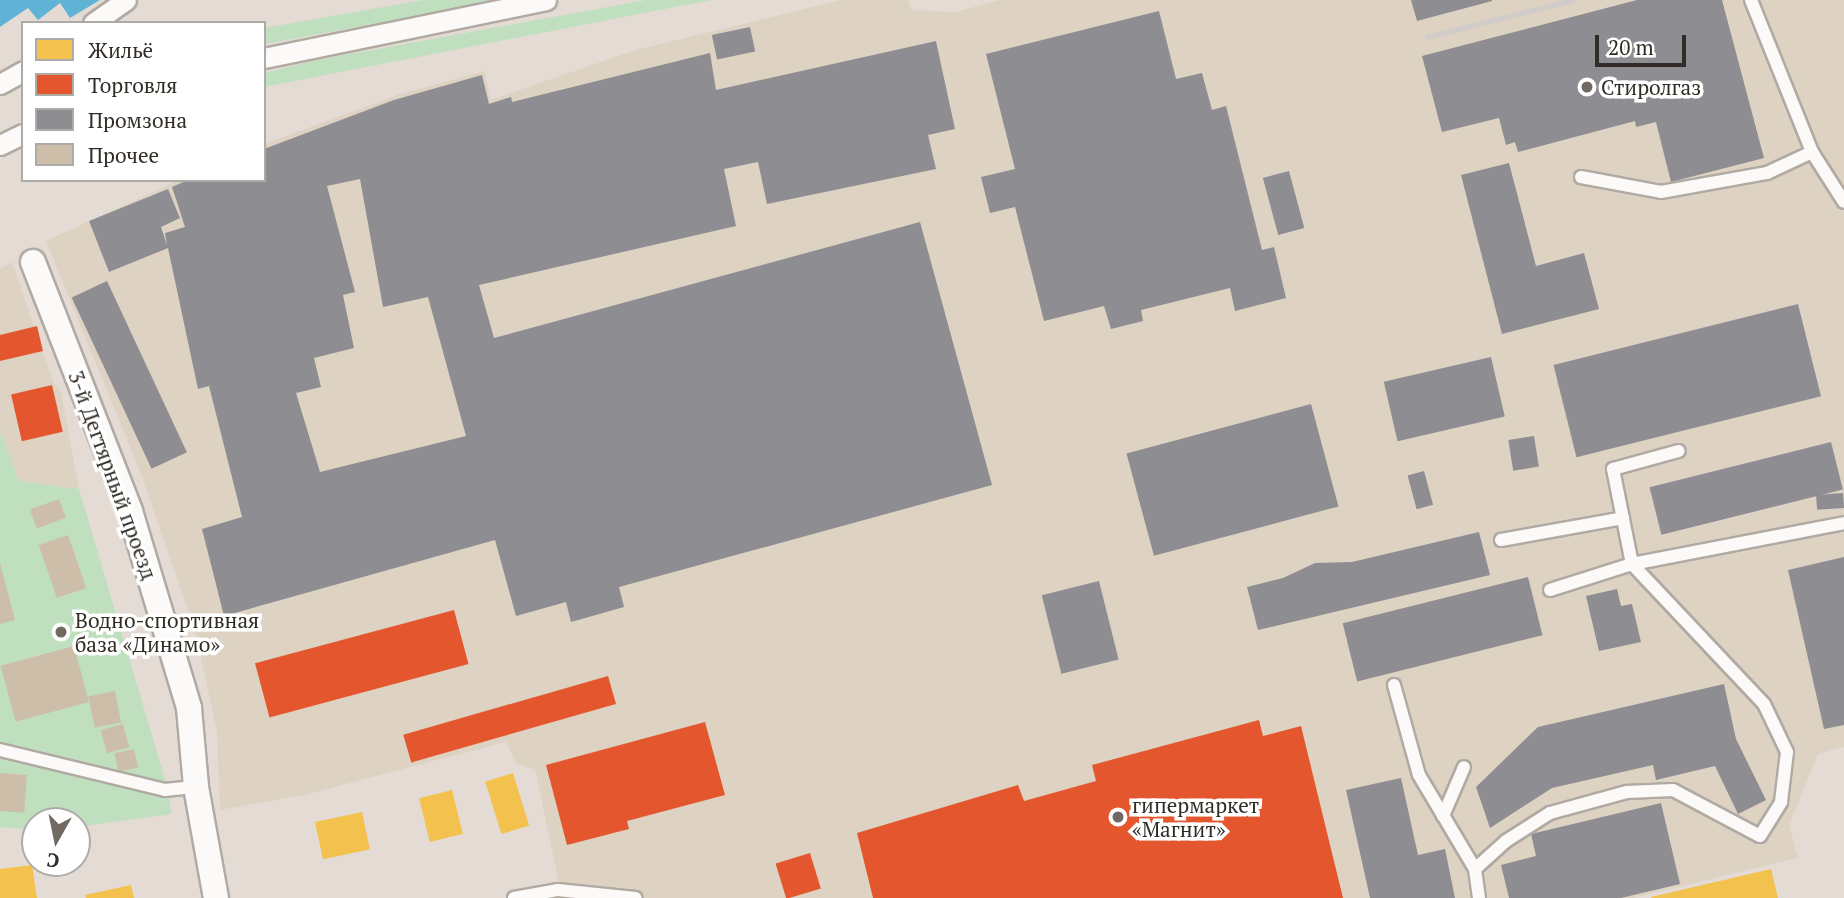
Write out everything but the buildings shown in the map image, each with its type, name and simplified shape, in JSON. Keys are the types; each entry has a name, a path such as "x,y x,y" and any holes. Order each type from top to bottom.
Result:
{"street":[{"path":"96,21 126,0"},
{"path":"266,58 546,0"},
{"path":"0,84 21,72"},
{"path":"0,145 21,135"},
{"name":"3-й Дегтярный проезд","path":"33,262 131,511 189,708 196,787 216,898"}],"lane":[{"path":"1751,0 1812,152 1844,202"},
{"path":"1581,177 1661,192 1767,173 1812,152"},
{"path":"1475,869 1506,841 1550,813 1627,792 1673,790 1760,836 1781,802 1787,752 1764,704 1632,564 1613,469 1679,451"},
{"path":"1501,540 1623,518"},
{"path":"1550,590 1632,564 1844,523"},
{"path":"1394,685 1419,775 1475,869 1479,898"},
{"path":"0,750 165,790 196,787"},
{"path":"1443,816 1464,767"},
{"path":"514,898 558,890 636,898"}],"shaded area":[{"path":"841,0 908,0 911,10 955,12 1000,0 1844,0 1844,747 1818,754 1789,825 1798,858 1633,898 562,898 535,769 517,764 506,742 304,795 220,810 217,732 195,631 141,474 46,241 175,182 266,182 266,143 400,94 485,71 490,100 636,50"},
{"path":"12,262 53,381 61,392 79,489 19,481 0,431 0,269"}],"green space":[{"path":"423,0 505,0 266,44 266,28"},
{"path":"646,0 711,0 266,87 266,72 312,61"},
{"name":"Водно-спортивная база «Динамо»","path":"0,431 19,481 79,489 164,776 172,814 91,825 91,807 21,807 21,829 0,827"}],"water":[{"path":"0,0 100,0 70,18 60,3 38,20 28,8 0,27"}],"railway":[{"path":"1427,37 1572,0"}],"place":[{"name":"Стиролгаз","path":"1587,87"},
{"name":"Водно-спортивная база «Динамо»","path":"61,632"},
{"name":"гипермаркет «Магнит»","path":"1118,817"}]}
